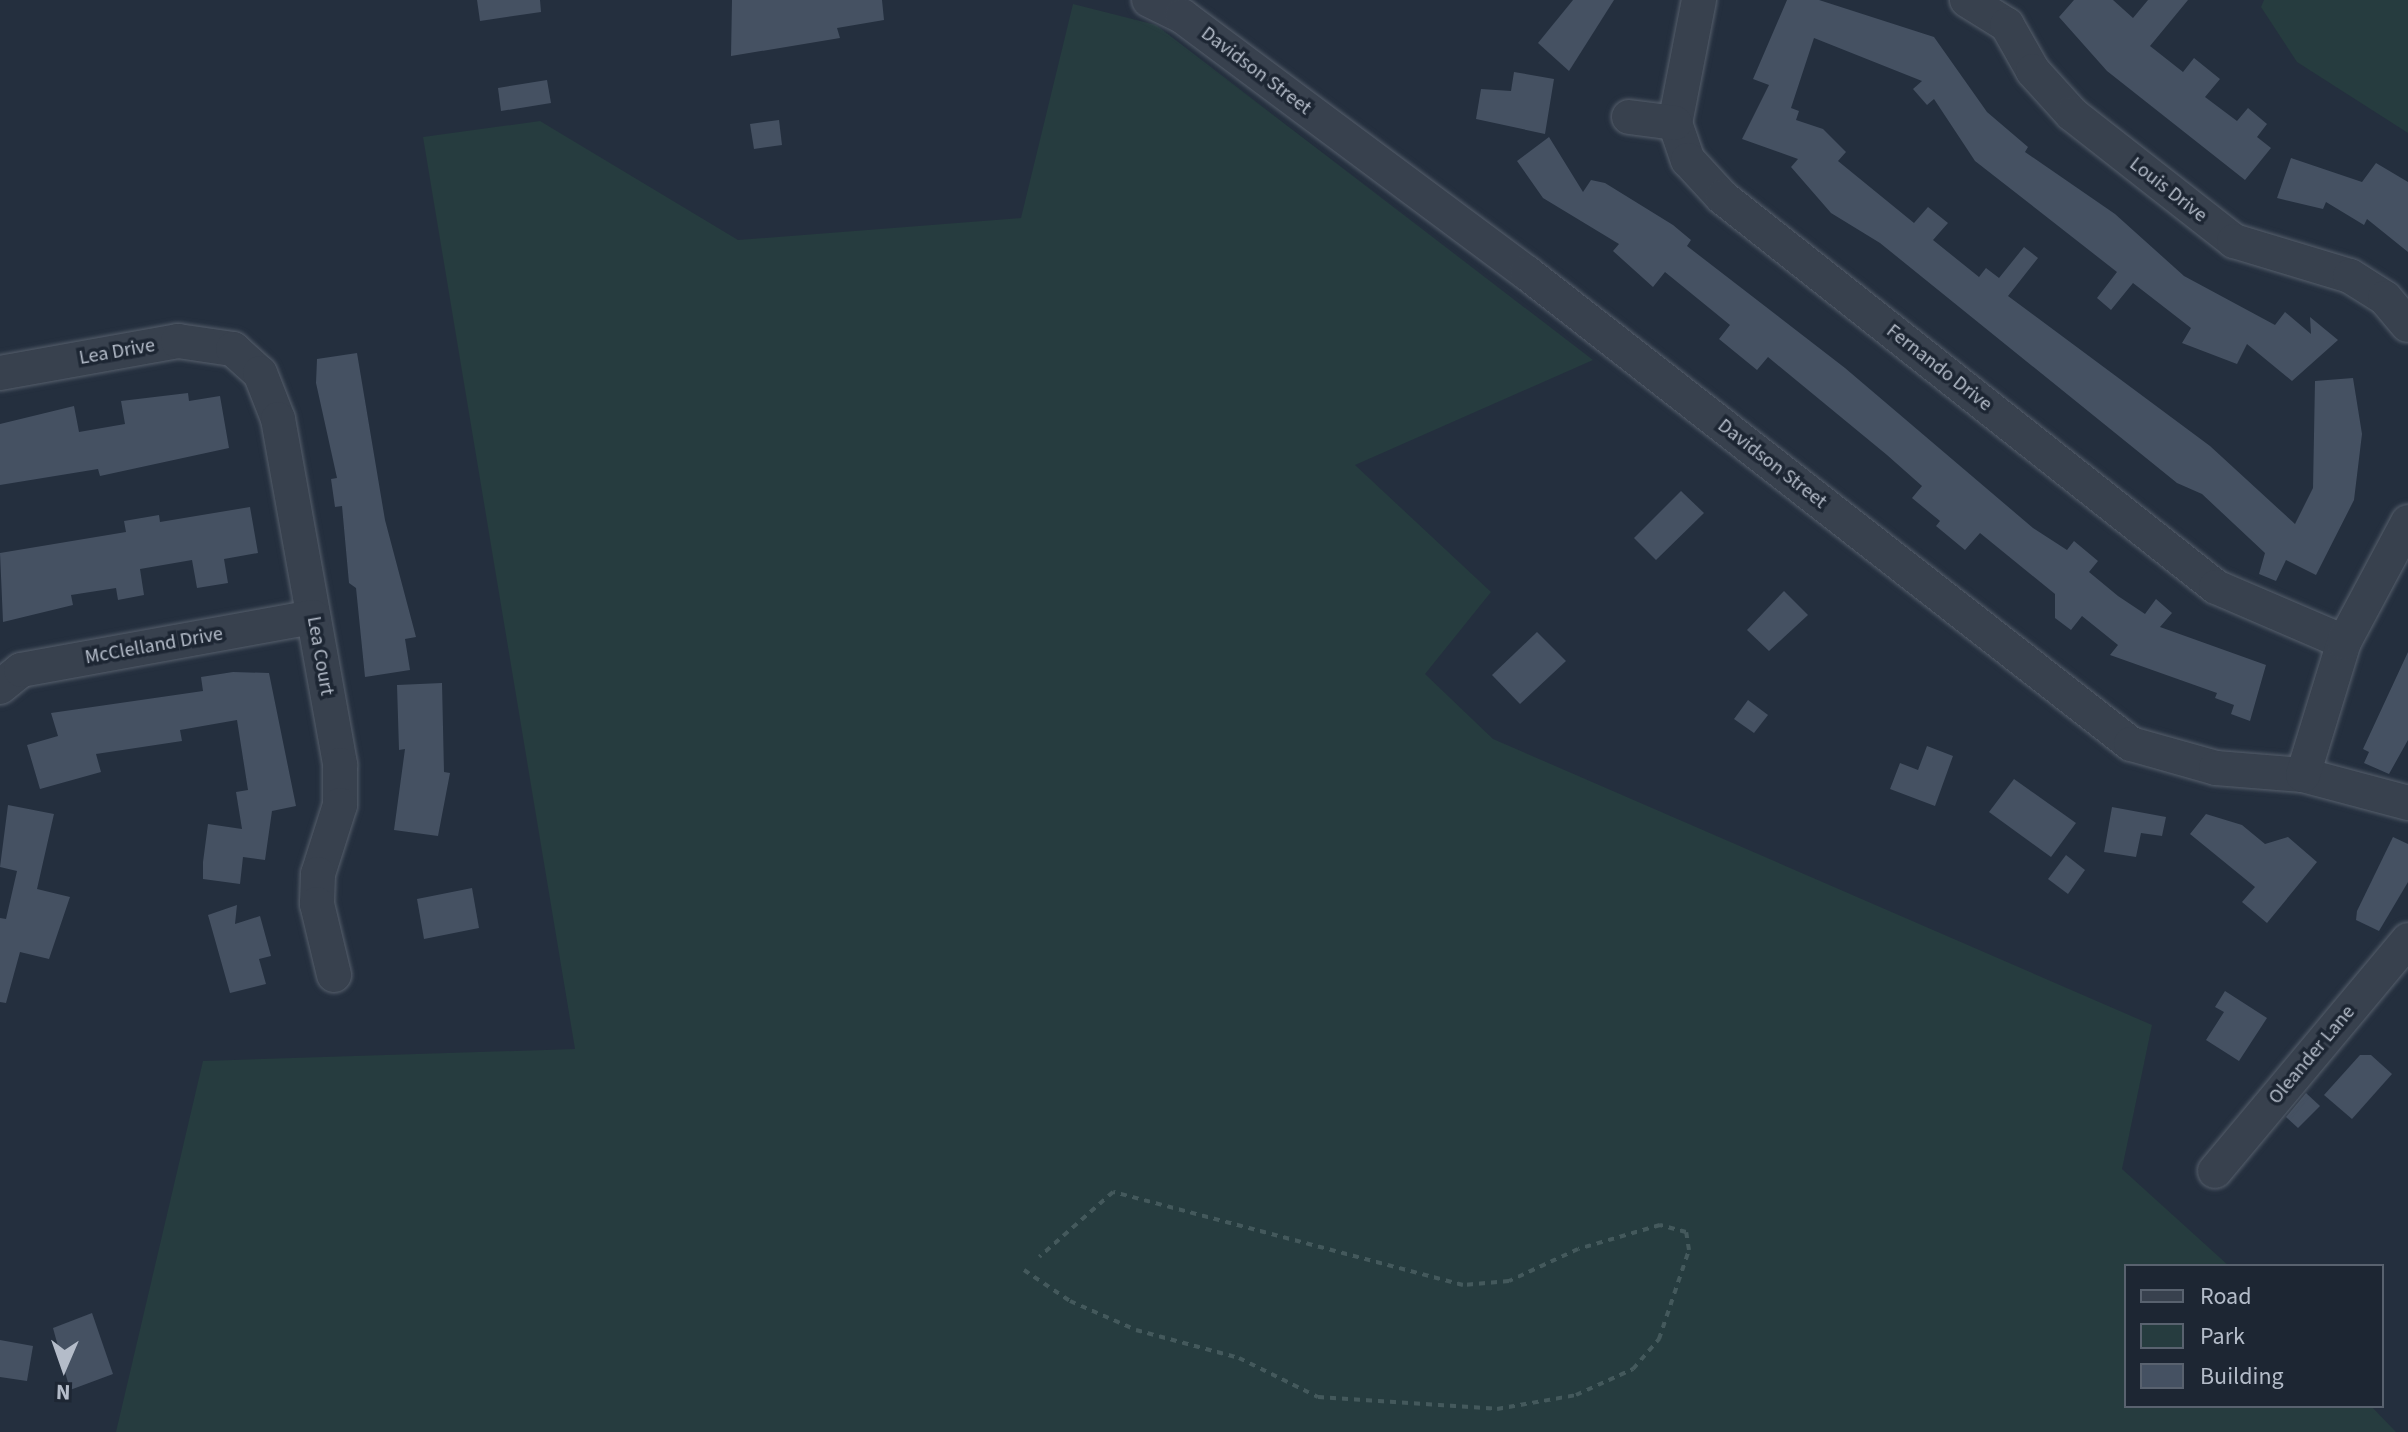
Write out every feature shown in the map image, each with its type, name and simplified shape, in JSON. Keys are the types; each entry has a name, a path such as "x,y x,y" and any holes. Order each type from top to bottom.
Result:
{"street":[{"name":"Davidson Street","path":"1149,0 1182,16 1527,273 2131,744 2216,768 2303,775 2408,803"},
{"path":"1629,117 1675,123 1699,0"},
{"name":"Louis Drive","path":"1967,0 2007,25 2033,71 2072,114 2234,241 2350,276 2385,298 2408,325"},
{"name":"Fernando Drive","path":"1675,123 1688,160 1722,197 2216,587 2344,642"},
{"name":"Lea Drive","path":"0,373 178,341 233,349"},
{"name":"Lea Court","path":"233,349 260,373 278,419 340,765 340,805 318,874 317,904 334,975"},
{"path":"2303,775 2344,642 2408,522"},
{"name":"McClelland Drive","path":"0,687 21,670 313,617"},
{"name":"Oleander Lane","path":"2215,1171 2408,940"}],"path":[{"path":"1024,1270 1123,1324 1239,1358 1318,1397 1497,1409 1576,1395 1633,1369 1659,1339 1689,1250 1686,1232 1660,1225 1509,1281 1463,1285 1113,1192 1039,1257"}],"green space":[{"path":"2264,0 2408,0 2408,133 2297,62 2261,7"},
{"path":"1073,4 1156,25 1593,360 1355,465 1491,592 1425,674 1493,739 2152,1025 2122,1169 2227,1264 2124,1264 2124,1408 2373,1408 2396,1432 116,1432 203,1061 575,1049 423,137 540,121 738,240 1021,218"}],"building":[{"path":"477,0 540,0 541,12 480,21"},
{"path":"732,0 882,0 884,20 837,28 840,38 731,56"},
{"path":"1573,0 1614,0 1569,71 1538,43"},
{"path":"1787,0 1819,0 1934,37 1987,112 2028,147 2025,152 2115,214 2184,276 2275,325 2285,312 2311,334 2310,317 2338,340 2292,381 2247,344 2237,364 2182,343 2191,328 2133,283 2111,310 2097,298 2117,272 1975,161 1934,99 1927,105 1913,89 1922,81 1814,38 1791,108 1799,111 1796,120 1823,129 1846,152 1838,161 1914,223 1928,207 1948,223 1933,240 1979,277 1986,268 1999,278 2024,247 2038,258 2008,296 2210,446 2295,524 2313,488 2315,381 2353,378 2362,434 2354,500 2316,575 2286,560 2276,581 2259,574 2265,553 2202,494 2177,483 1880,243 1831,213 1791,167 1798,159 1742,139 1769,85 1753,79"},
{"path":"2074,0 2113,0 2133,18 2148,0 2188,0 2150,46 2183,72 2194,58 2220,79 2205,97 2237,121 2248,108 2267,124 2257,137 2271,148 2245,180 2107,71 2059,17"},
{"path":"1514,72 1554,79 1545,134 1476,119 1481,89 1511,91"},
{"path":"547,80 551,103 501,111 498,88"},
{"path":"779,120 782,145 754,149 750,124"},
{"path":"1549,137 1583,192 1591,180 1605,183 1673,225 1691,240 1687,246 1845,368 2033,528 2067,550 2074,541 2098,561 2089,572 2118,596 2145,614 2156,599 2172,613 2160,627 2266,665 2250,721 2231,714 2234,705 2215,698 2217,693 2110,655 2118,645 2082,616 2071,630 2055,618 2055,594 1980,533 1965,550 1936,526 1940,521 1912,498 1922,486 1887,455 1768,357 1757,370 1719,339 1730,325 1665,272 1653,287 1613,251 1619,244 1543,198 1517,161"},
{"path":"2291,158 2362,182 2376,163 2408,182 2408,252 2367,219 2364,225 2326,202 2323,209 2277,198"},
{"path":"357,353 385,520 416,637 405,639 410,670 365,677 356,588 349,583 342,506 335,507 331,479 337,478 316,383 317,359"},
{"path":"188,393 189,401 220,396 229,448 100,476 98,469 0,485 0,424 74,406 79,432 125,424 121,401"},
{"path":"1681,491 1704,513 1656,560 1634,538"},
{"path":"250,507 258,553 224,559 228,583 197,588 192,560 140,569 144,595 118,600 116,588 71,595 73,605 3,622 0,553 126,532 124,521 159,515 160,522"},
{"path":"1784,591 1808,615 1769,651 1747,630"},
{"path":"1537,632 1566,661 1520,704 1492,675"},
{"path":"2408,652 2408,740 2389,774 2364,763 2369,752 2363,749"},
{"path":"233,672 269,673 296,806 272,811 265,860 243,857 240,884 203,879 208,824 242,829 236,792 248,790 237,720 180,730 182,741 96,754 101,772 40,789 27,745 58,736 51,713 203,691 201,677"},
{"path":"442,683 444,772 450,773 438,836 394,830 405,749 399,750 397,685"},
{"path":"1748,700 1768,715 1754,733 1734,719"},
{"path":"1927,746 1953,756 1935,806 1890,789 1900,763 1918,770"},
{"path":"2014,779 2076,823 2051,857 1989,812"},
{"path":"8,805 54,814 37,889 70,897 49,959 20,952 6,1003 0,1002 0,918 6,919 17,871 0,867"},
{"path":"2112,807 2166,817 2162,836 2141,833 2136,857 2104,852"},
{"path":"2206,814 2242,825 2265,844 2288,837 2317,862 2267,923 2242,902 2255,887 2190,834"},
{"path":"2393,837 2408,844 2408,882 2379,931 2356,920 2357,911"},
{"path":"2066,855 2085,870 2068,894 2048,879"},
{"path":"472,888 479,928 424,939 417,899"},
{"path":"237,905 235,924 260,916 271,956 259,959 266,984 230,993 208,915"},
{"path":"2225,991 2267,1018 2239,1061 2206,1040 2224,1012 2215,1007"},
{"path":"2360,1055 2371,1055 2392,1074 2352,1119 2324,1095"},
{"path":"2306,1093 2320,1106 2298,1128 2286,1117"},
{"path":"92,1313 113,1374 70,1390 53,1328"},
{"path":"0,1340 33,1346 27,1381 0,1377"}]}
